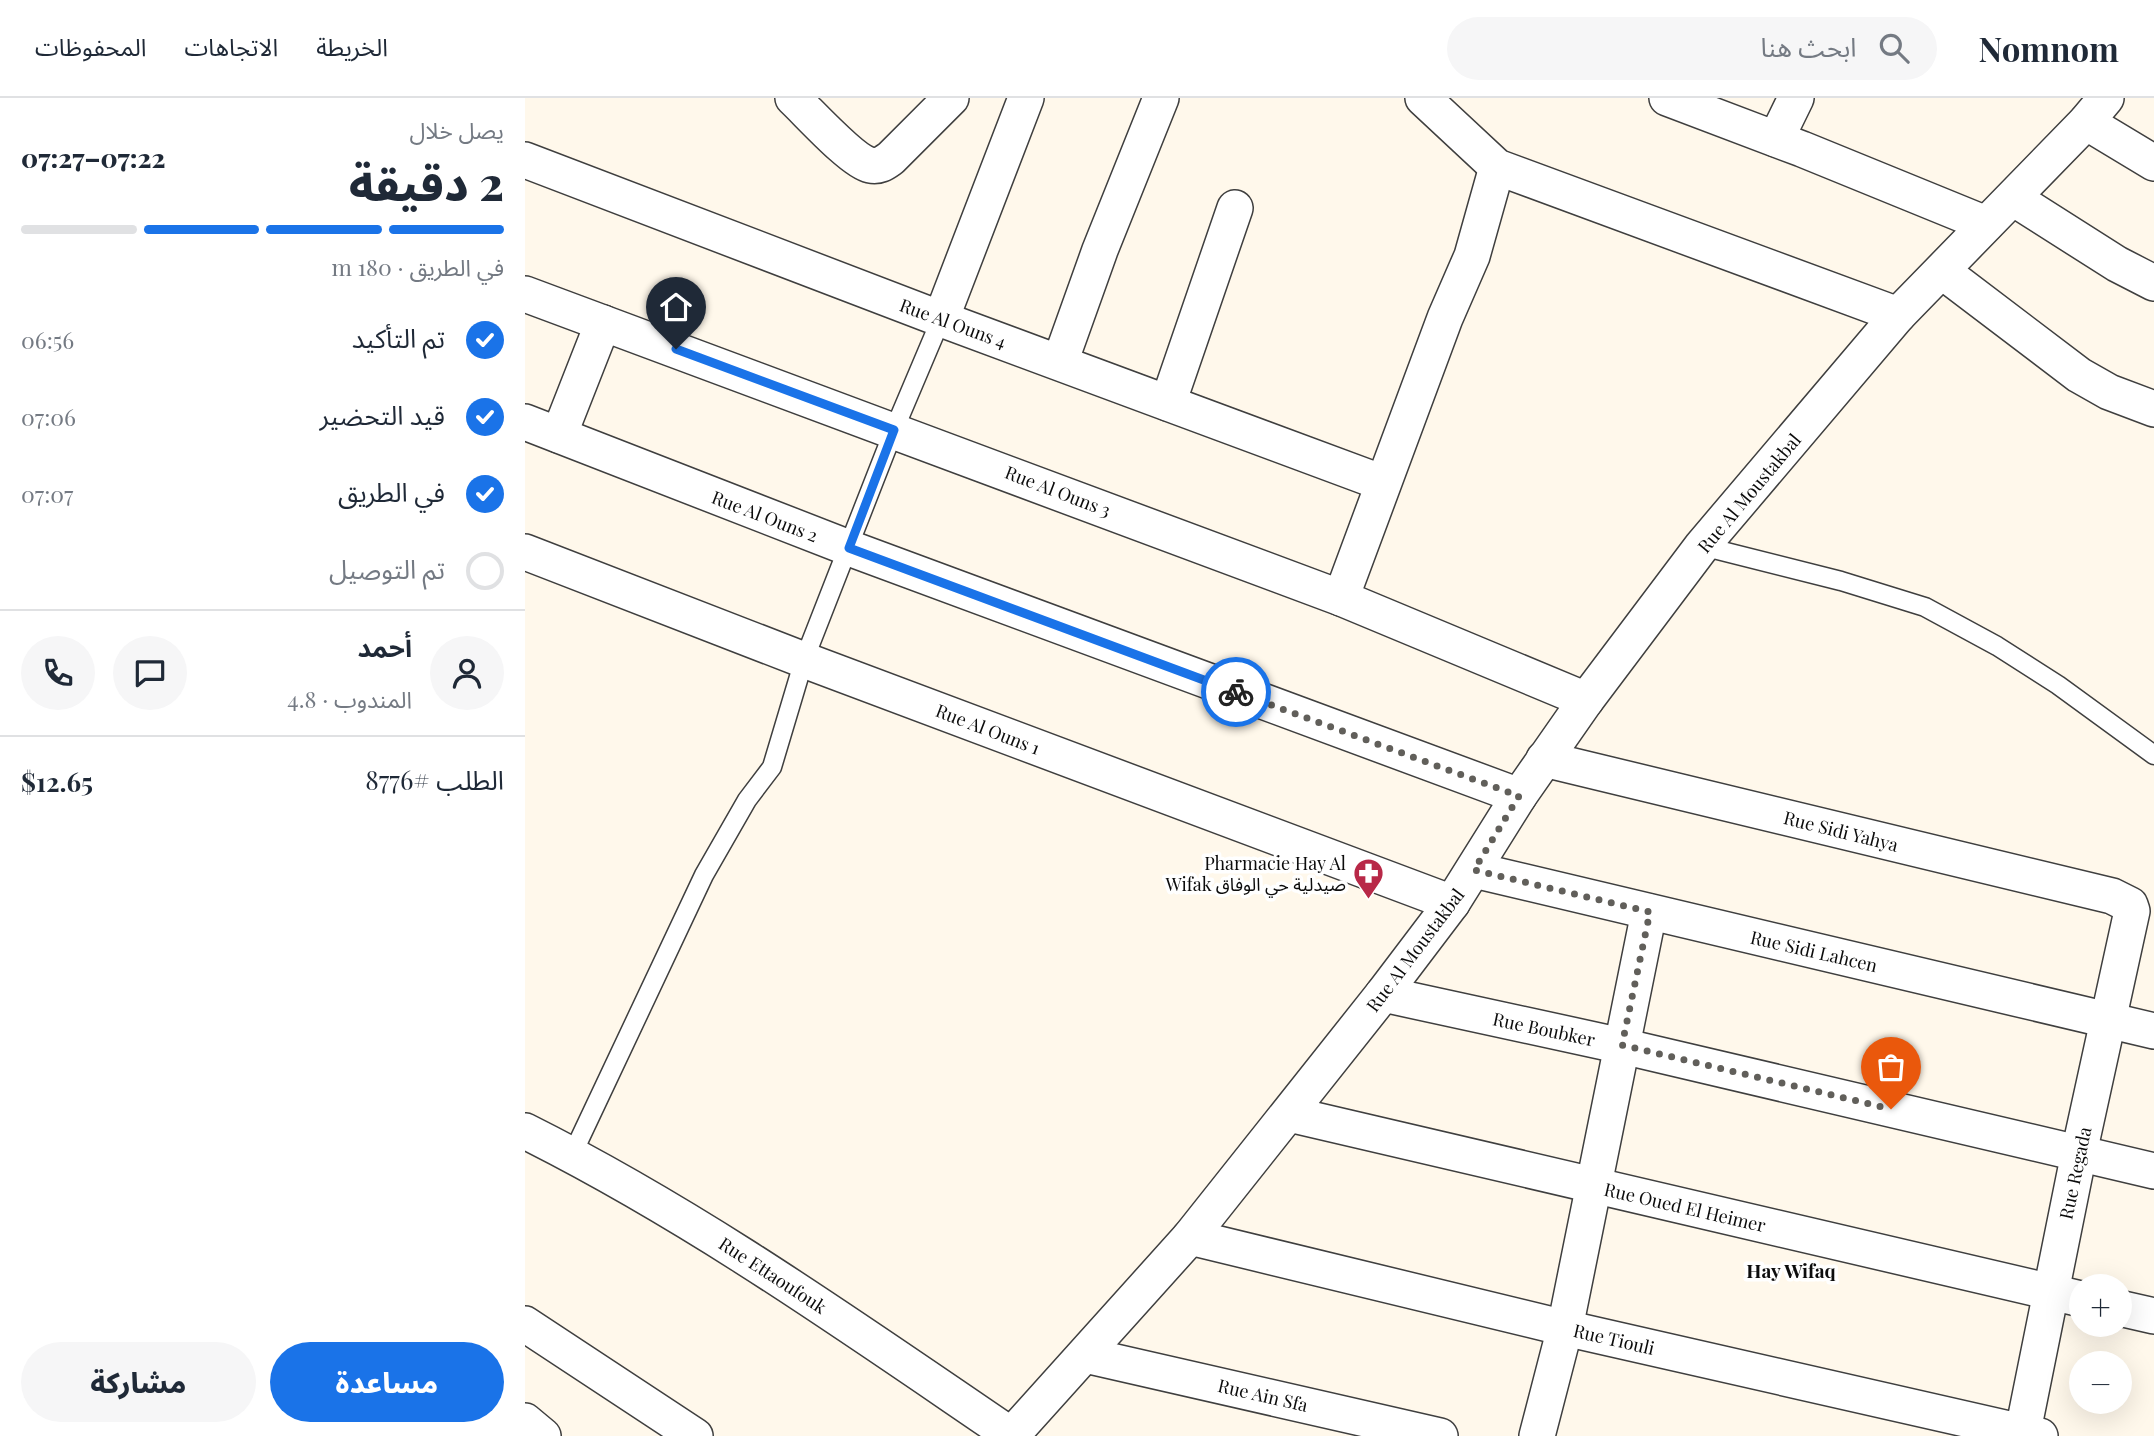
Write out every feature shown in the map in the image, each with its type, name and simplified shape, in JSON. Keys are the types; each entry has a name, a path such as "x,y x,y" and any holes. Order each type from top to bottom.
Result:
{"street":[{"path":"793,98 857,159 870,165 881,165 951,98"},
{"path":"941,319 1026,98"},
{"path":"1060,362 1100,250 1161,98"},
{"path":"1423,98 1497,167 1898,315"},
{"path":"1667,98 1986,224"},
{"path":"1776,139 1796,98"},
{"path":"2096,110 2154,163"},
{"name":"Rue Al Moustakbal","path":"1011,1436 1190,1237 1383,994 1452,903 1519,796 1586,699 1702,546 1898,315 2096,110"},
{"name":"Rue Al Ouns 4","path":"525,160 941,319 1383,483"},
{"path":"1341,598 1445,318 1472,256 1497,167"},
{"path":"2013,198 2117,264 2154,283"},
{"path":"1168,403 1234,208"},
{"path":"1942,271 2079,375 2109,392 2154,409"},
{"name":"Rue Al Ouns 3","path":"525,294 1341,598 1586,699"},
{"path":"559,435 604,323"},
{"name":"Rue Al Ouns 2","path":"525,422 849,548 1519,796"},
{"name":"Rue Al Ouns 1","path":"525,552 804,660 1452,903"},
{"name":"Rue Sidi Yahya","path":"1544,759 2112,896 2127,902 2132,911"},
{"name":"Rue Sidi Lahcen","path":"1474,870 2154,1031"},
{"name":"Rue Regada","path":"2029,1435 2066,1295 2079,1153 2132,911"},
{"path":"1537,1436 1565,1328 1650,912"},
{"name":"Rue Boubker","path":"1383,994 1622,1045 2154,1171"},
{"name":"Rue Oued El Heimer","path":"1289,1114 2066,1295"},
{"name":"Rue Ettaoufouk","path":"525,1131 710,1234 1011,1436"},
{"name":"Rue Tiouli","path":"1190,1237 1565,1328 2029,1435"},
{"path":"2132,1311 2154,1316"},
{"path":"525,1324 695,1436"},
{"name":"Rue Ain Sfa","path":"1085,1355 1440,1436"},
{"path":"525,1421 543,1436"}],"lane":[{"path":"572,1155 704,875 747,800 772,767 804,660 894,430 941,319"},
{"path":"1702,546 1841,581 1925,607 1997,646 2058,684 2154,755"}],"way so far":[{"path":"1236,692 1519,796 1474,870 1650,912 1622,1045 1891,1109"}],"place":[{"name":"Pharmacie Hay Al Wifak صيدلية حي الوفاق","path":"1369,900"}],"district":[{"name":"Hay Wifaq","path":"1791,1270"}],"route":[{"path":"676,349 894,430 849,548 1236,692"}]}
